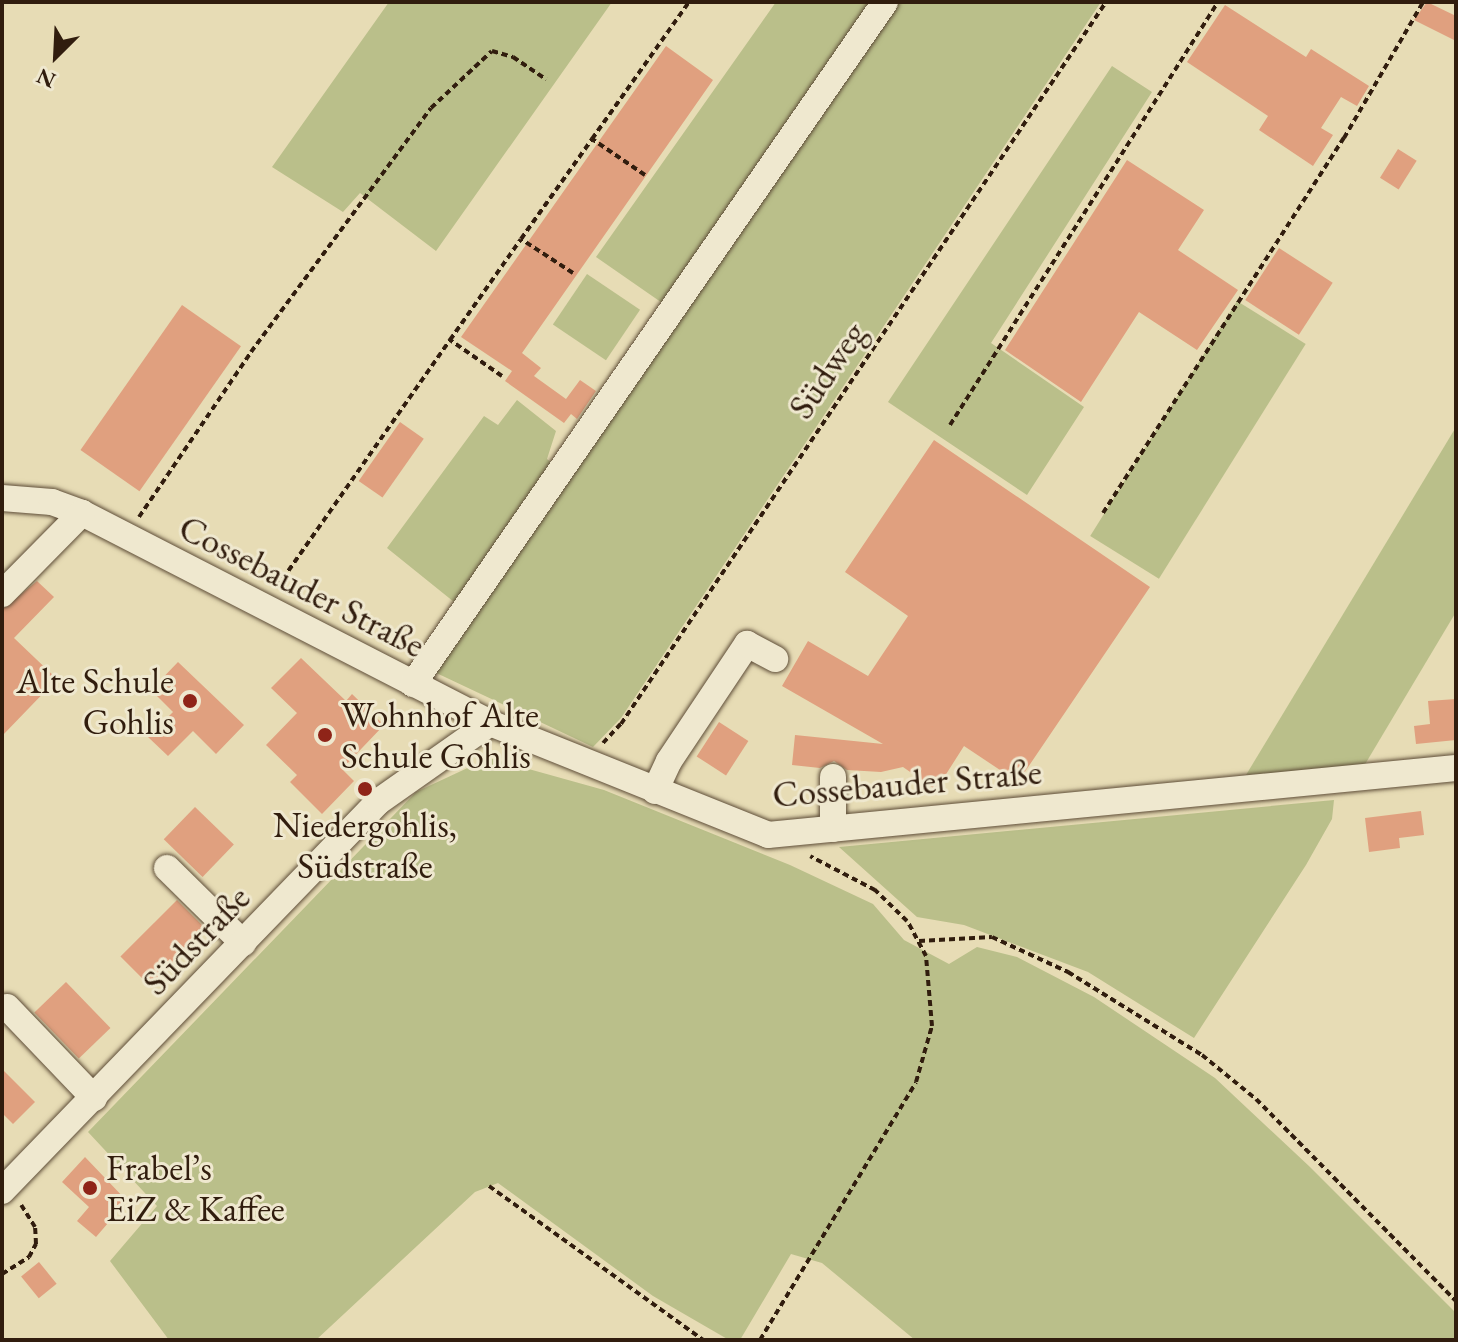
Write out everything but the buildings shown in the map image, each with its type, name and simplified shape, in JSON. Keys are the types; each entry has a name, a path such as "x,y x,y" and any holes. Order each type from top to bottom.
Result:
{"street":[{"path":"413,684 885,2"},
{"name":"Cossebauder Straße","path":"2,498 52,502 82,513 490,723 768,835 1456,768"},
{"path":"2,594 82,513"},
{"path":"655,791 669,761 747,644 775,659"},
{"name":"Südstraße","path":"4,1190 378,802 490,723"},
{"path":"833,777 833,829"},
{"path":"167,868 243,943"},
{"path":"7,1007 94,1098"}],"path":[{"path":"264,608 689,2"},
{"name":"Südweg","path":"585,763 621,724 1106,2"},
{"path":"950,425 1218,2"},
{"path":"1103,513 1344,138 1423,2"},
{"path":"128,537 243,364 431,108 492,51 513,57 546,79"},
{"path":"592,139 645,175"},
{"path":"521,239 573,273"},
{"path":"450,340 502,376"},
{"path":"760,1340 923,1065 932,998 919,941 907,921 875,890 806,854"},
{"path":"919,941 964,934 992,937 1068,972 1202,1055 1256,1099 1456,1301"},
{"path":"489,1186 703,1340"},
{"path":"2,1274 29,1257 36,1244 35,1227 4,1190"}],"green space":[{"path":"389,2 612,2 436,251 360,193 343,212 272,167"},
{"path":"776,2 1101,2 621,718 593,747 430,670 459,606 387,548 484,416 498,425 517,400 556,431 547,459 556,466 668,307 596,257"},
{"path":"1112,66 1152,92 991,343 1084,407 1027,495 888,402"},
{"path":"587,274 640,310 606,360 553,325"},
{"path":"1237,301 1306,344 1159,579 1090,536"},
{"path":"1456,427 1456,612 1364,766 1246,775"},
{"path":"489,758 604,790 790,865 873,904 904,940 949,964 977,947 1017,957 1094,997 1215,1078 1310,1167 1456,1313 1456,1340 915,1340 822,1263 791,1254 740,1340 729,1340 653,1296 498,1183 475,1192 316,1340 169,1340 110,1261 157,1206 88,1132 416,792"},
{"path":"1334,800 1332,819 1306,865 1194,1038 1088,972 964,925 917,917 839,847"}],"place":[{"name":"Alte Schule Gohlis","path":"190,701"},
{"name":"Wohnhof Alte Schule Gohlis","path":"325,735"},
{"name":"Niedergohlis, Südstraße","path":"365,789"},
{"name":"Frabel’s EiZ & Kaffee","path":"90,1188"}]}
